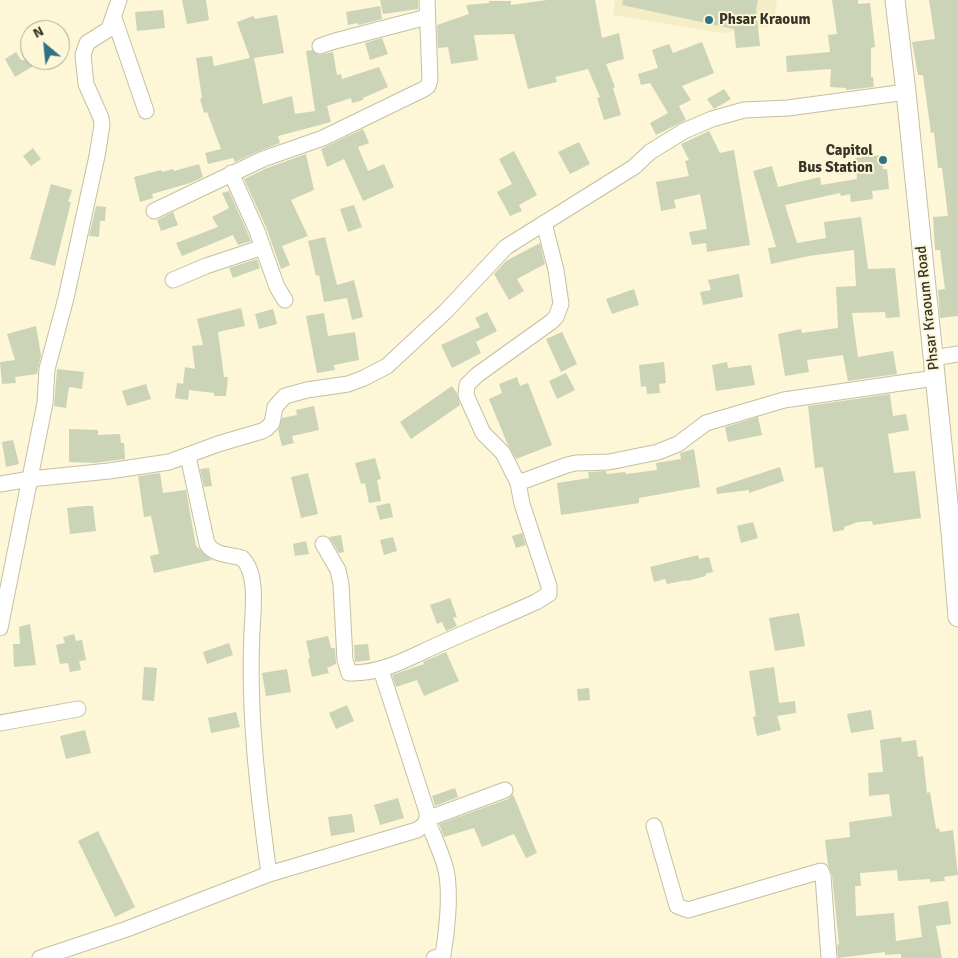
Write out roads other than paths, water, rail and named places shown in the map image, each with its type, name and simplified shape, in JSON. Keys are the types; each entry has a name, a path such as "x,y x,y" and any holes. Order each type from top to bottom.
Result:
{"main road":[{"name":"Phsar Kraoum Road","path":"895,0 951,532 958,617"}],"street":[{"path":"0,628 45,403 47,369 66,298 102,125 101,118 86,84 83,55 88,43 109,29 114,18 118,0"},
{"path":"154,211 231,173 324,138 428,86 430,80 427,0"},
{"path":"320,46 427,17"},
{"path":"114,18 146,111"},
{"path":"0,484 169,462 218,444 257,434 272,423 274,406 285,396 307,390 348,384 387,366 446,311 506,247 634,167 650,152 684,131 712,119 744,110 788,108 906,92"},
{"path":"231,173 263,247 277,287 286,300"},
{"path":"323,544 338,570 341,584 346,668 352,674 381,670 536,602 549,594 549,586 522,504 518,483 503,453 483,433 472,410 466,391 476,375 551,322 558,313 562,304 556,270 544,223"},
{"path":"173,280 206,266 263,247"},
{"path":"933,358 958,354"},
{"path":"518,483 576,463 609,462 658,452 678,444 706,423 784,400 935,378"},
{"path":"188,456 207,544 210,549 218,554 242,558 250,569 253,616 250,669 254,757 269,874"},
{"path":"381,670 427,819 446,871 449,896 446,940 443,955 434,958"},
{"path":"0,723 78,709"},
{"path":"40,958 127,929 269,874 417,830 424,826 427,819 505,790"},
{"path":"654,826 677,906 688,910 821,871 824,876 829,958"}],"place":[{"name":"Phsar Kraoum","path":"709,20"},
{"name":"Capitol Bus Station","path":"883,160"}]}
